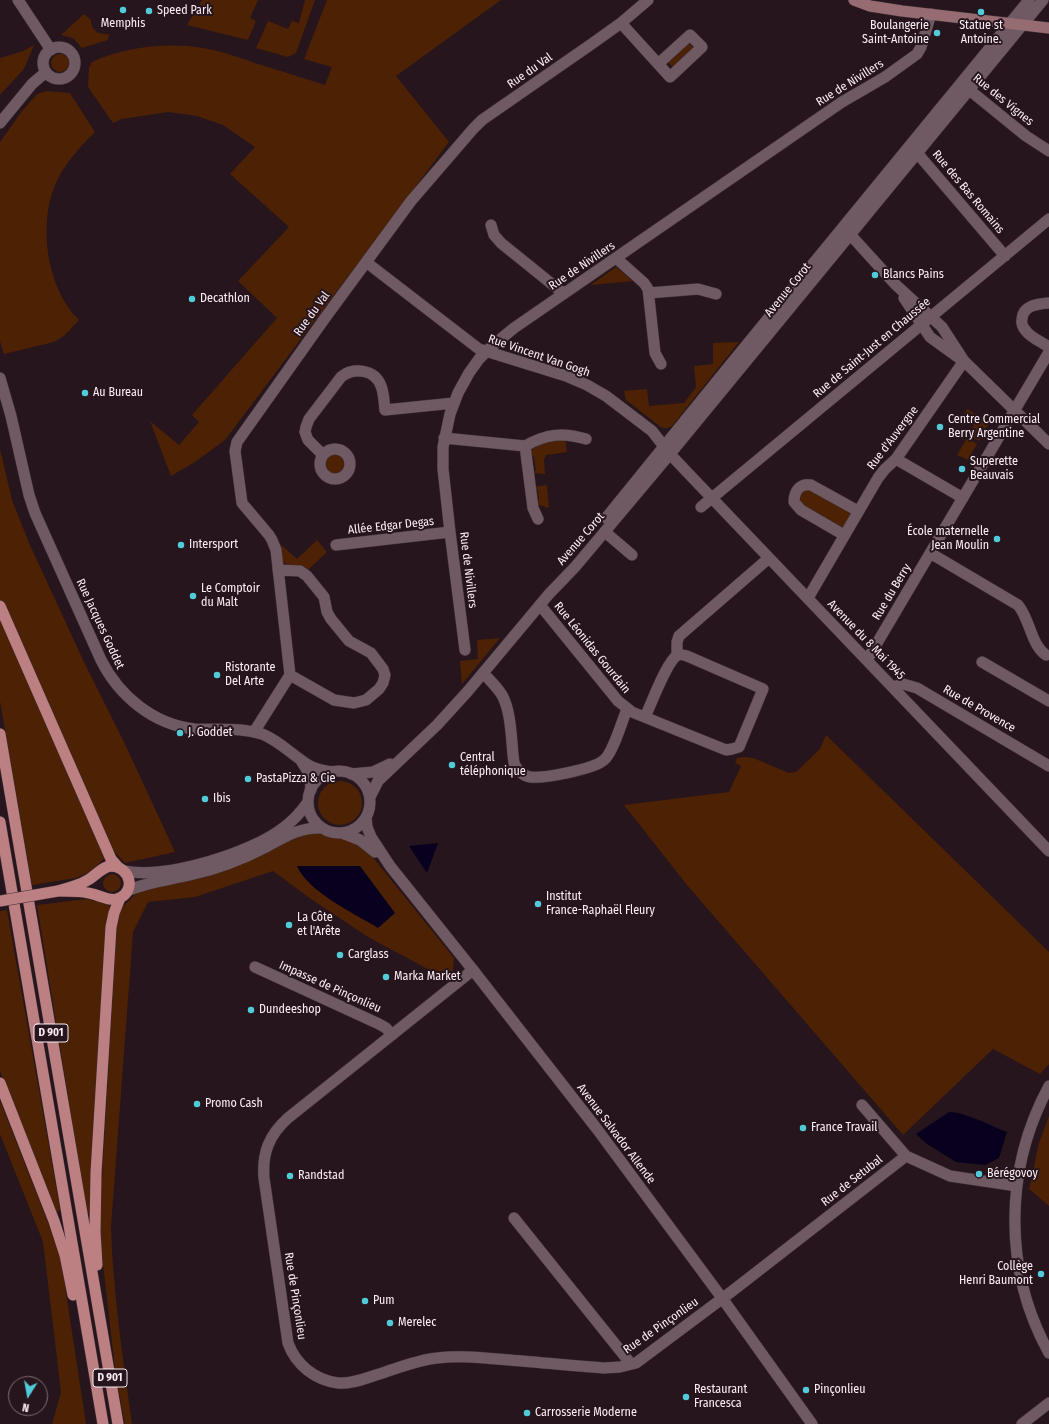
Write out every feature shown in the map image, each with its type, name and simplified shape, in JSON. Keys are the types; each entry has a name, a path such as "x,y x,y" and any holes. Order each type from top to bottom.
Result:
{"main road":[{"path":"854,0 870,6 884,4 931,14 1049,28"},
{"path":"0,606 111,859 121,869 129,881 114,913 111,927 96,1173 96,1242 102,1332"},
{"name":"D 901","path":"0,734 118,1424"},
{"name":"D 901","path":"0,822 103,1424"},
{"path":"0,901 58,891 80,884 108,866 121,869"},
{"path":"97,873 95,886 101,896"},
{"path":"58,891 85,892 111,900 124,894"},
{"path":"0,1083 48,1203 62,1244 76,1308 91,1356"}],"street":[{"name":"Rue du Val","path":"290,675 276,550 272,540 242,503 235,451 237,442 306,344 411,201 477,124 621,23 648,0"},
{"name":"Avenue Corot","path":"966,87 1029,0"},
{"name":"Avenue Corot","path":"549,594 569,564 667,450 914,149 966,87 1023,25 1043,0"},
{"path":"19,1 51,50"},
{"name":"Rue de Nivillers","path":"465,650 443,469 444,438 454,403 469,373 486,352 503,336 842,102 885,77 917,54 921,47 931,14"},
{"path":"621,23 658,64"},
{"path":"60,47 69,50 74,57 75,66 70,74 62,78 53,77 46,72 44,61 46,54 51,50 60,47"},
{"path":"0,123 32,84 46,72"},
{"name":"Rue des Vignes","path":"966,87 1026,136 1049,151"},
{"name":"Rue des Bas Romains","path":"914,149 1005,256"},
{"name":"Rue de Saint-Just en Chaussée","path":"701,507 1049,219"},
{"path":"491,225 494,235 501,243 564,293"},
{"path":"847,231 896,285 942,327 964,361"},
{"path":"616,258 647,286 655,353 660,364"},
{"name":"Rue Vincent Van Gogh","path":"366,262 477,348 557,373 587,385 606,396 648,427 667,450"},
{"path":"896,285 930,337 964,361 1049,444"},
{"path":"649,293 698,289 716,294"},
{"path":"1049,303 1036,305 1027,309 1023,314 1022,322 1028,333 1049,347"},
{"name":"Rue du Berry","path":"867,660 1049,352"},
{"name":"Rue d'Auvergne","path":"808,598 878,478 896,459 964,361"},
{"path":"323,454 308,440 305,432 307,422 341,377 349,372 363,371 376,378 381,386 385,410 454,403"},
{"name":"Rue Jacques Goddet","path":"0,378 11,416 29,495 35,513 101,660 113,681 135,704 153,715 171,723 192,728 229,728 254,732 267,736 279,743 313,767 333,772"},
{"path":"444,438 525,446 541,438 566,434 586,439"},
{"path":"525,446 533,508 538,519"},
{"name":"Avenue Corot","path":"370,798 378,781 437,724 483,674 549,594 575,567 667,450"},
{"name":"Avenue du 8 Mai 1945","path":"667,450 1049,851"},
{"path":"896,459 963,498"},
{"path":"844,535 801,510 794,502 796,492 803,485 811,485 858,511"},
{"name":"Allée Edgar Degas","path":"336,545 450,532"},
{"path":"604,532 632,555"},
{"path":"930,553 1018,605 1023,612 1039,648 1046,655"},
{"path":"645,717 669,662 677,655 677,642 679,636 769,558"},
{"path":"254,732 290,675 334,700 354,703 366,700 379,689 383,683 385,675 383,668 371,653 349,641 331,619 327,612 324,597 304,573 296,570 278,570"},
{"name":"Rue Léonidas Gourdain","path":"540,605 627,710 726,750 732,750 739,747 763,689 683,654 677,655"},
{"path":"982,662 1049,701"},
{"path":"483,674 495,685 504,700 508,713 514,763 517,769 528,777 576,771 592,767 604,760 610,753 627,710"},
{"name":"Rue de Provence","path":"893,687 903,684 917,688 1049,766"},
{"name":"Avenue Corot","path":"350,774 376,771 405,754"},
{"name":"Rue Jacques Goddet","path":"300,759 309,772 311,790"},
{"path":"121,869 148,872 193,865 234,852 258,842 282,829 298,816 308,802 311,790 320,778 333,772 350,774 362,782 370,798 370,807 366,817 356,828 341,833 331,832 322,828 308,828 294,832 251,854 215,868 184,877 147,884 124,894"},
{"path":"308,802 313,818 322,828"},
{"name":"Avenue Salvador Allende","path":"366,817 370,837 390,866 597,1129 722,1298 812,1424"},
{"name":"Avenue Salvador Allende","path":"341,833 355,837 365,843 390,866"},
{"name":"Impasse de Pinçonlieu","path":"255,967 379,1024 386,1028 392,1035"},
{"name":"Rue de Pinçonlieu","path":"473,970 282,1124 270,1138 265,1152 263,1170 264,1187 288,1343 294,1356 303,1367 315,1375 331,1382 346,1383 360,1380 415,1362 447,1357 470,1357 604,1368 620,1367 640,1360 722,1298"},
{"path":"1049,1086 1027,1136 1017,1186 1014,1224 1019,1267 1032,1316 1049,1353"},
{"path":"862,1105 906,1156 950,1176 1017,1186"},
{"name":"Rue de Setubal","path":"722,1298 906,1156"},
{"path":"514,1218 631,1364"},
{"path":"1022,1424 1049,1403"}],"shaded area":[{"path":"202,0 258,0 250,18 256,21 248,40 187,25"},
{"path":"305,0 315,0 296,53 288,57 256,48 268,21 288,29 292,21 299,23"},
{"path":"327,0 501,0 396,76 449,142 225,440 195,462 171,476 150,421 179,445 199,422 192,415 277,318 238,281 289,227 230,174 255,147 223,125 197,116 168,112 122,119 113,123 88,87 89,68 92,62 132,49 161,46 189,46 223,52 325,85 332,67 304,59"},
{"path":"84,14 91,20 92,27 96,32 109,34 108,40 82,48 73,38 61,35"},
{"path":"688,42 694,49 674,69 668,62"},
{"path":"34,45 24,69 0,95 0,58 23,51"},
{"path":"60,54 66,57 69,63 66,69 60,72 54,69 51,63 54,57"},
{"path":"46,91 70,93 95,132 72,157 59,177 50,201 47,219 47,238 53,274 59,292 68,307 79,320 64,336 54,342 4,354 0,341 0,142 22,111 37,94"},
{"path":"616,267 633,281 591,285"},
{"path":"739,342 672,426 662,428 626,400 624,391 647,389 649,406 684,403 696,387 694,366 713,364 713,343"},
{"path":"967,409 990,422 979,441 968,435 974,425 962,418"},
{"path":"565,438 567,452 546,455 544,460 545,474 534,473 536,470 534,457 530,455 531,450 545,442"},
{"path":"967,438 977,444 968,460 957,455"},
{"path":"0,449 12,500 29,543 175,852 125,863 113,850 0,599"},
{"path":"335,454 342,457 345,464 342,471 335,474 328,471 325,464 328,457"},
{"path":"547,485 549,508 536,504 539,501 538,490 533,487"},
{"path":"810,489 852,513 842,528 802,505 800,497 802,493 804,490"},
{"path":"317,540 327,552 308,570 281,561 278,542 297,559"},
{"path":"0,616 105,858 91,871 76,878 32,885 0,701"},
{"path":"500,638 462,684 460,661 478,659 477,640"},
{"path":"826,735 1049,952 1049,1064 1040,1074 993,1049 903,1135 687,885 624,805 729,792 741,766 735,763 737,758 753,758 789,773 796,772 820,749"},
{"path":"340,781 352,785 358,791 362,803 358,815 352,821 340,825 328,821 322,815 318,803 322,791 328,785"},
{"path":"313,831 337,838 347,838 359,842 371,855 454,958 452,982 368,937 311,899 273,871 195,897 148,902 133,932 111,1227 116,1301 132,1424 125,1424 116,1378 101,1246 101,1197 117,921 120,910 140,889 296,835"},
{"path":"438,843 427,873 409,846"},
{"path":"297,866 360,866 395,913 378,928 321,893 303,876"},
{"path":"112,874 118,877 121,883 118,889 112,892 106,889 103,883 106,877"},
{"path":"87,899 111,906 91,1213 87,1213 37,905"},
{"path":"7,910 60,1209 56,1215 0,1071 0,911"},
{"path":"0,1101 60,1253 86,1424 52,1424 61,1392 43,1242 0,1134"},
{"path":"949,1112 963,1114 1007,1132 999,1158 985,1165 956,1162 927,1144 916,1134"},
{"path":"1049,1116 1049,1206 1029,1189 1039,1143"}],"place":[{"name":"Memphis","path":"123,10"},
{"name":"Speed Park","path":"149,11"},
{"name":"Statue st Antoine.","path":"981,12"},
{"name":"Boulangerie Saint-Antoine","path":"937,33"},
{"name":"Blancs Pains","path":"875,275"},
{"name":"Decathlon","path":"192,299"},
{"name":"Au Bureau","path":"85,393"},
{"name":"Centre Commercial Berry Argentine","path":"940,427"},
{"name":"Superette Beauvais","path":"962,469"},
{"name":"École maternelle Jean Moulin","path":"997,539"},
{"name":"Intersport","path":"181,545"},
{"name":"Le Comptoir du Malt","path":"193,596"},
{"name":"Ristorante Del Arte","path":"217,675"},
{"name":"J. Goddet","path":"180,733"},
{"name":"Central téléphonique","path":"452,765"},
{"name":"PastaPizza & Cie","path":"248,779"},
{"name":"Ibis","path":"205,799"},
{"name":"Institut France-Raphaël Fleury","path":"538,904"},
{"name":"La Côte et l'Arête","path":"289,925"},
{"name":"Carglass","path":"340,955"},
{"name":"Marka Market","path":"386,977"},
{"name":"Dundeeshop","path":"251,1010"},
{"name":"Promo Cash","path":"197,1104"},
{"name":"France Travail","path":"803,1128"},
{"name":"Bérégovoy","path":"979,1174"},
{"name":"Randstad","path":"290,1176"},
{"name":"Collège Henri Baumont","path":"1041,1274"},
{"name":"Pum","path":"365,1301"},
{"name":"Merelec","path":"390,1323"},
{"name":"Pinçonlieu","path":"806,1390"},
{"name":"Restaurant Francesca","path":"686,1397"},
{"name":"Carrosserie Moderne","path":"527,1413"}]}
